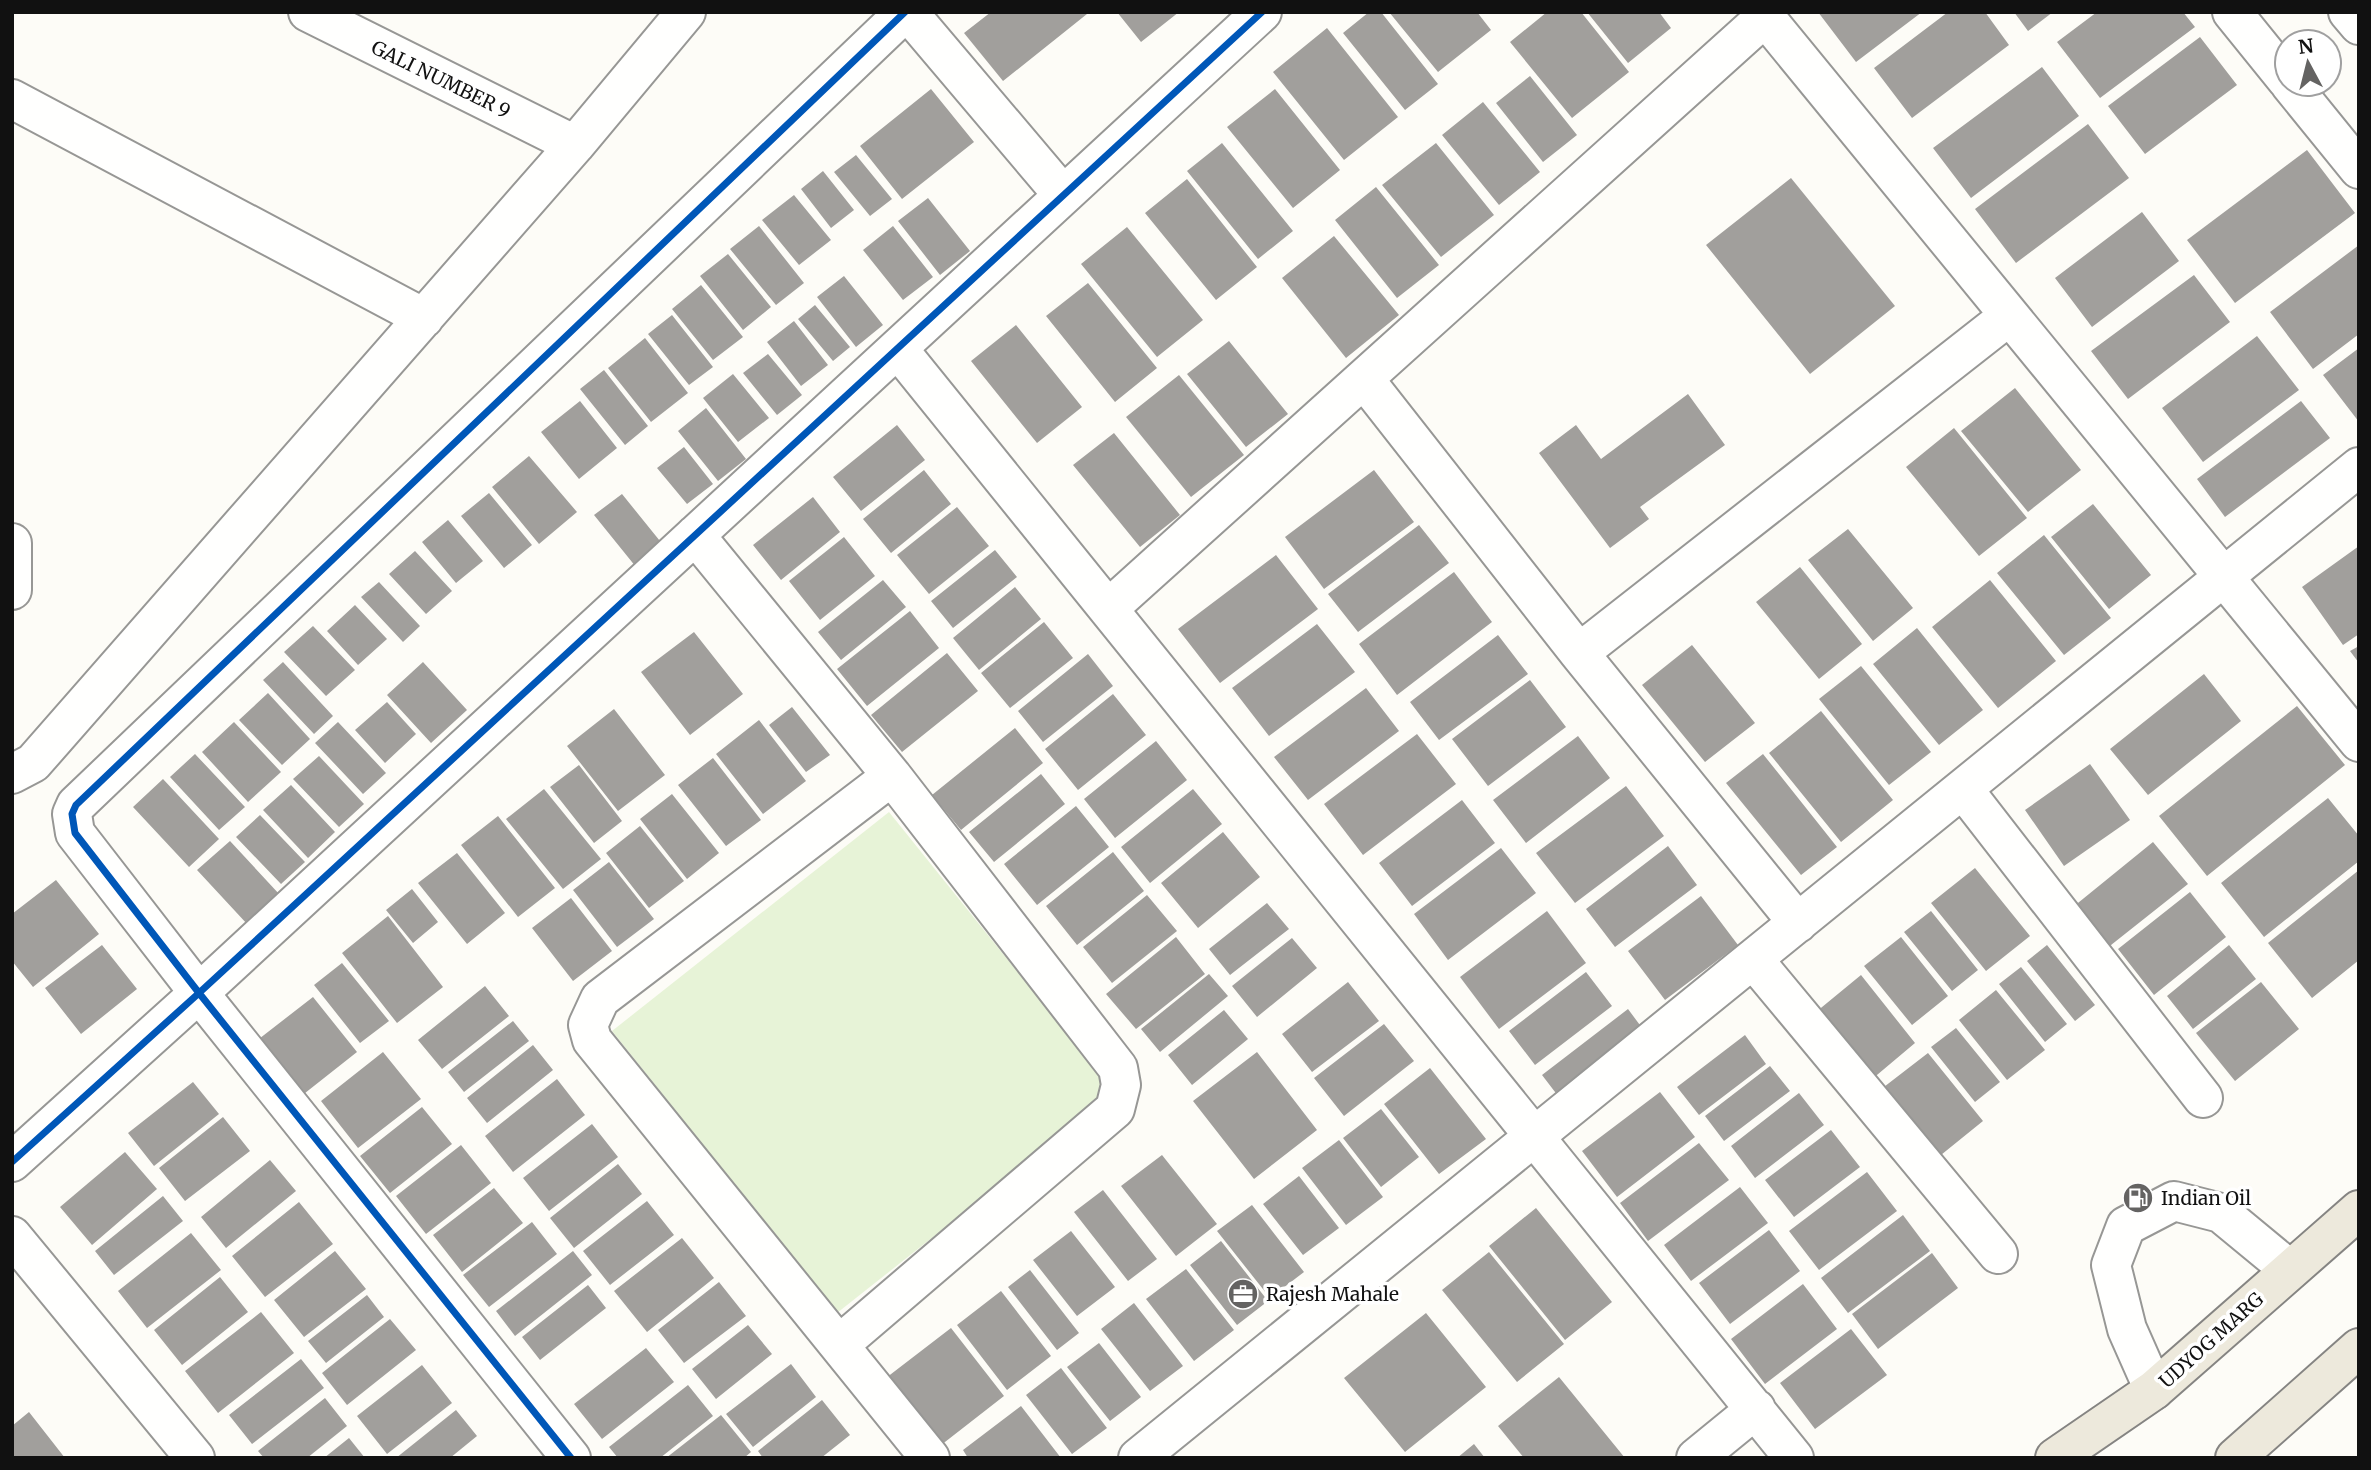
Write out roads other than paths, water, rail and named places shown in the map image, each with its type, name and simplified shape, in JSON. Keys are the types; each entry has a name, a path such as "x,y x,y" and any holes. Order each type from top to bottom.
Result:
{"main road":[{"name":"UDYOG MARG","path":"2055,1458 2154,1390 2359,1210"},
{"path":"2235,1458 2359,1348"}],"street":[{"name":"GALI NUMBER 9","path":"307,12 575,145"},
{"path":"12,774 33,763 575,145 686,12"},
{"path":"572,1458 199,993 75,833 72,814 76,805 906,12 1063,195"},
{"path":"12,1162 199,993 1262,12"},
{"path":"2232,12 2273,62"},
{"path":"2348,12 2359,25"},
{"path":"1108,609 1763,15 2359,743"},
{"path":"2302,98 2359,169"},
{"path":"12,99 424,318"},
{"path":"1578,653 2009,316"},
{"path":"898,349 1794,1458"},
{"path":"1364,379 1578,653 1798,923"},
{"path":"1138,1458 2359,467"},
{"path":"695,535 892,776 1118,1068 1121,1084 1115,1110 839,1345"},
{"path":"12,543 12,590"},
{"path":"892,776 600,999 588,1025 592,1040 930,1458"},
{"path":"1963,789 2203,1098"},
{"path":"1753,959 1998,1254"},
{"path":"2154,1390 2127,1328 2111,1265 2126,1226 2174,1201 2210,1210 2221,1213 2290,1270"},
{"path":"12,1236 195,1458"},
{"path":"1696,1458 1756,1409"}],"place":[{"name":"Indian Oil","path":"2138,1198"},
{"name":"Rajesh Mahale","path":"1243,1294"}]}
